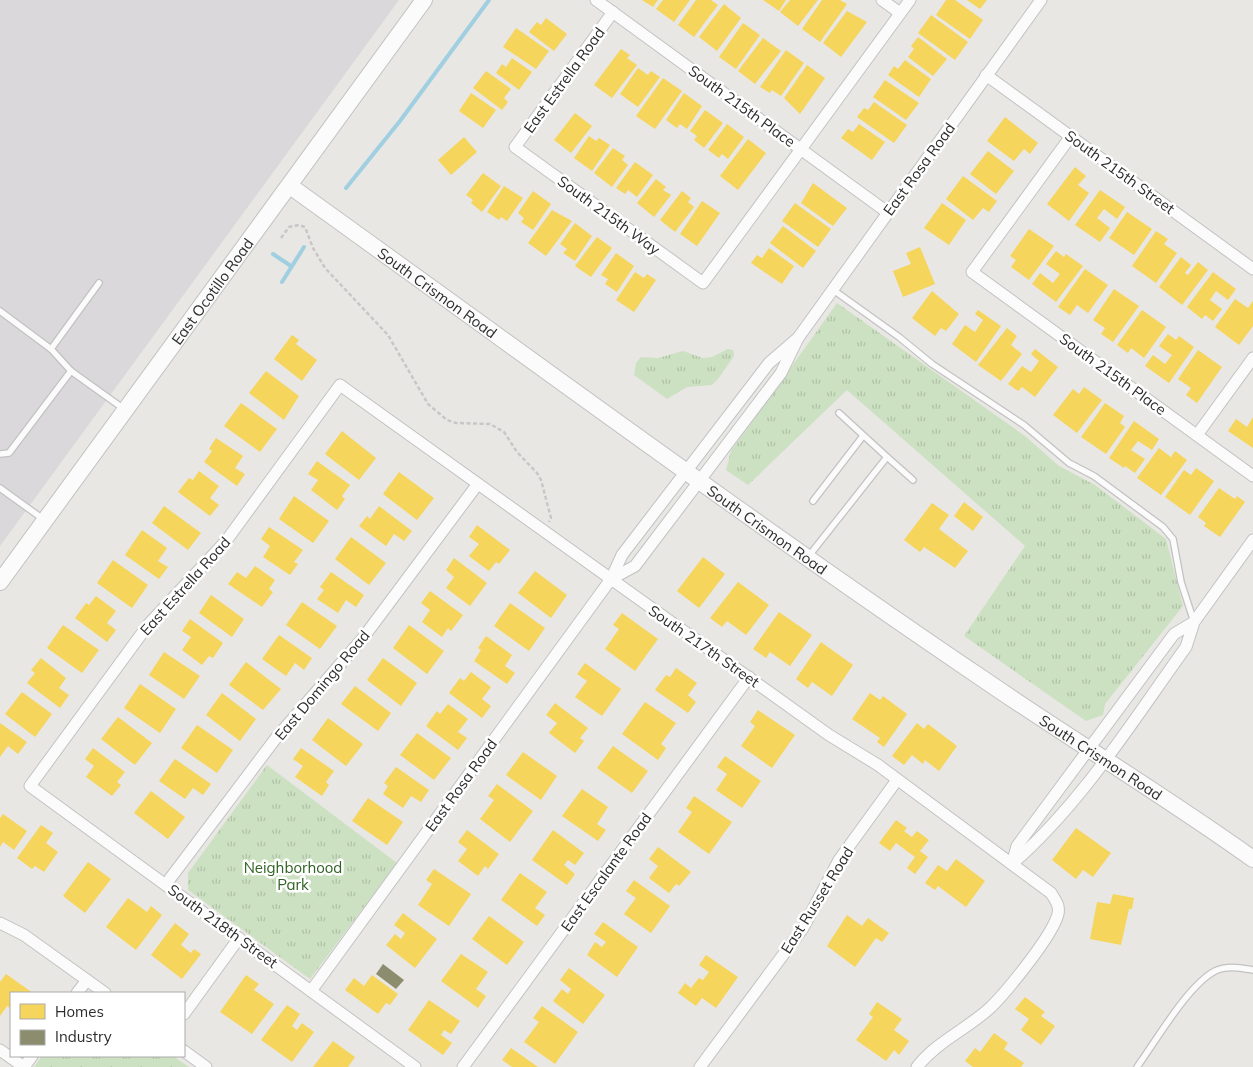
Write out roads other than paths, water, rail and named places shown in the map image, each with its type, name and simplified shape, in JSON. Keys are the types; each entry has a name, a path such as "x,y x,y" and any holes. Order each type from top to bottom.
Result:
{"street":[{"name":"East Ocotillo Road","path":"0,582 424,0"},
{"name":"South 215th Place","path":"596,0 887,212"},
{"path":"882,0 900,13"},
{"path":"800,148 910,0"},
{"name":"East Rosa Road","path":"311,991 611,579 622,555 781,373 798,338 832,289 1041,0"},
{"name":"East Estrella Road","path":"515,147 612,12"},
{"name":"South 215th Street","path":"986,76 1253,269"},
{"name":"South 215th Place","path":"1071,136 972,272 1253,476"},
{"name":"South 215th Way","path":"515,147 703,283 800,148"},
{"name":"South Crismon Road","path":"290,186 808,557 982,679 1253,859"},
{"name":"East Rosa Road","path":"611,579 635,566 693,475 770,363 798,338"},
{"path":"1197,435 1253,358"},
{"name":"East Estrella Road","path":"30,786 148,625 226,541 340,385"},
{"name":"South 217th Street","path":"340,385 829,735 878,765 1051,893 1058,903 1058,914 1049,932 1000,996 990,1008 956,1033 917,1067"},
{"name":"East Domingo Road","path":"166,884 276,738 363,638 477,484"},
{"path":"1012,864 1034,846 1080,794 1186,647 1194,622 1253,540"},
{"path":"1012,864 1017,846 1090,750 1174,634 1194,622"},
{"name":"East Escalante Road","path":"463,1067 748,677"},
{"name":"East Russet Road","path":"700,1067 803,928 839,860 897,780"},
{"name":"South 218th Street","path":"30,786 415,1067"},
{"path":"0,923 24,935 104,992"},
{"path":"185,1013 239,938"},
{"path":"78,992 87,980"},
{"path":"0,1050 24,1067"},
{"path":"185,1052 206,1067"}],"lane":[{"path":"51,349 99,283"},
{"path":"832,289 899,337 932,364 1024,425 1062,457 1094,476 1163,527 1173,539 1181,582 1194,622"},
{"path":"0,311 51,349 71,370 126,410"},
{"path":"0,454 9,453 71,370"},
{"path":"840,413 913,480"},
{"path":"813,501 863,436"},
{"path":"808,557 887,457"},
{"path":"0,488 45,520"},
{"path":"1137,1067 1198,983 1216,970 1234,967 1253,970"}],"waterway":[{"path":"346,188 400,121 489,0"},
{"path":"282,282 304,247"},
{"path":"273,254 291,266"}],"park label":[{"name":"Neighborhood Park","path":"293,876"}]}
